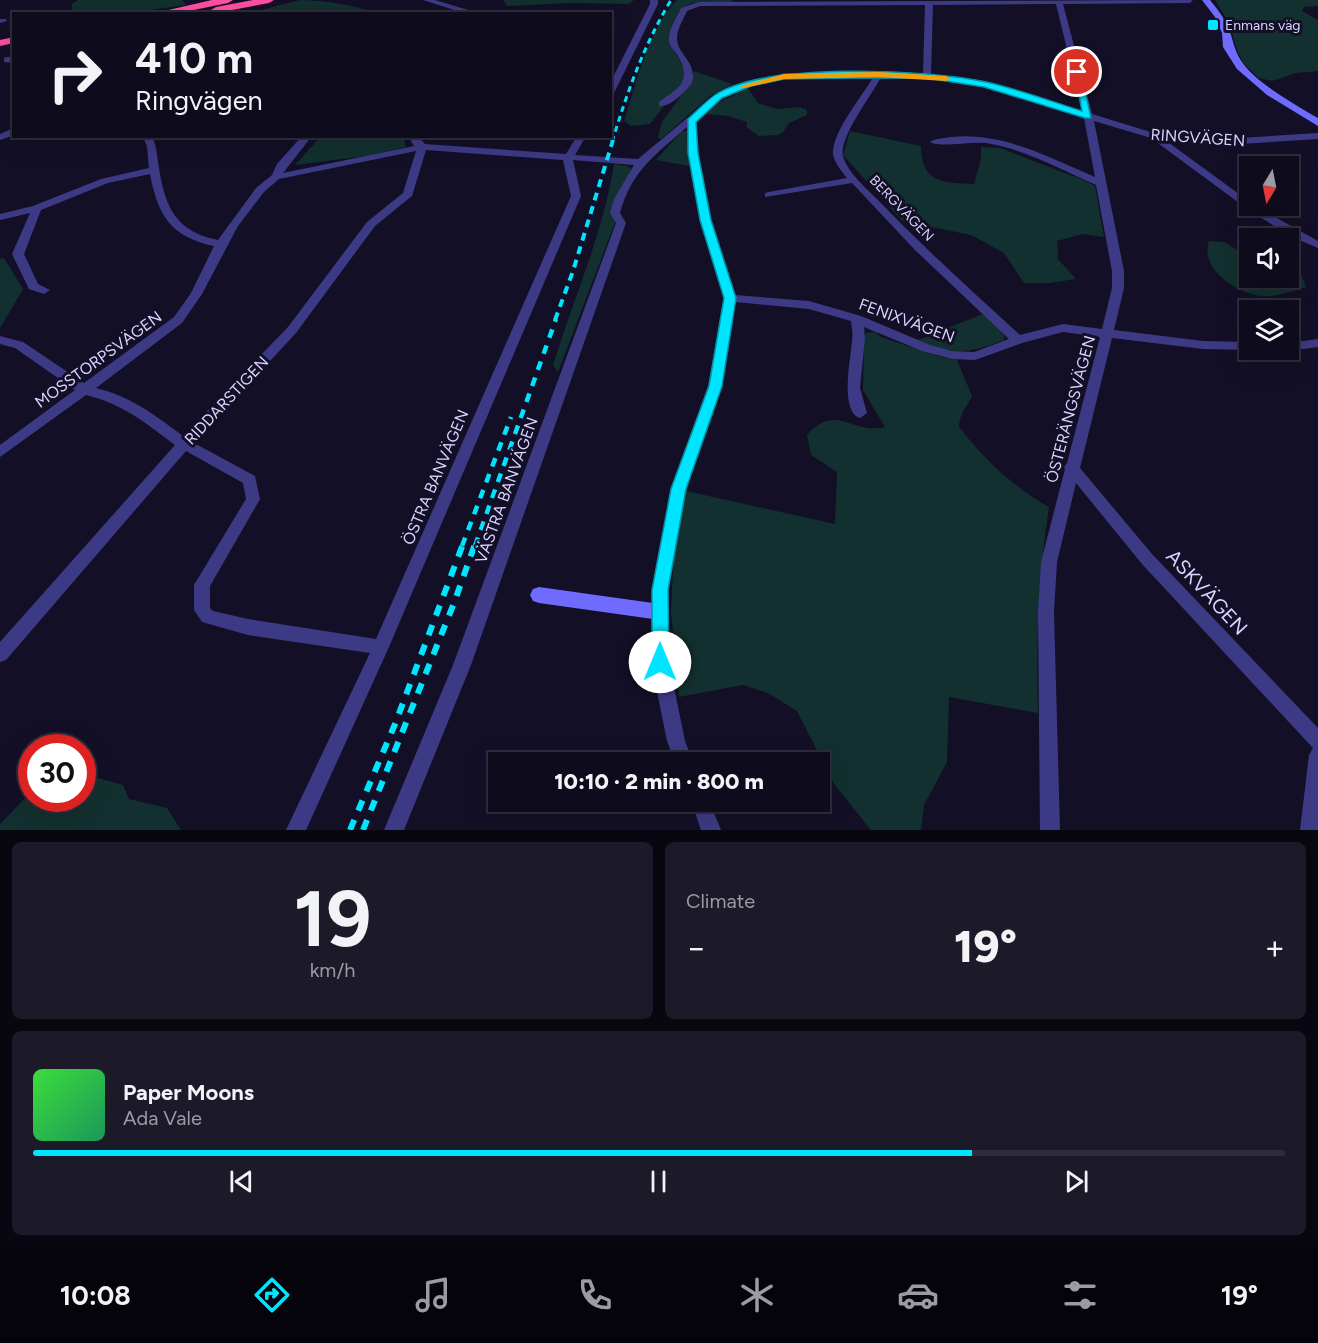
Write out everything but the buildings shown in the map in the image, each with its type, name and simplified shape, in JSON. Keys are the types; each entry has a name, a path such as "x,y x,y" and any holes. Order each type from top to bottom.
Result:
{"highway":[{"path":"166,12 228,0"},
{"path":"207,12 269,0"}],"main road":[{"path":"1206,0 1219,16 1226,33 1228,47 1240,67 1253,80 1318,119"},
{"path":"539,595 660,612"}],"street":[{"path":"427,0 469,12"},
{"path":"612,88 654,0"},
{"path":"662,104 680,91 690,76 690,70 673,42 674,33 684,9 699,4 1190,1"},
{"name":"ÖSTERÄNGSVÄGEN","path":"1050,830 1046,612 1049,562 1071,467 1118,288 1118,271 1088,116 1059,2"},
{"path":"927,76 929,3"},
{"path":"432,12 440,5"},
{"path":"612,67 621,68"},
{"name":"BERGVÄGEN","path":"878,75 838,145 838,160 910,240 1018,340"},
{"name":"RINGVÄGEN","path":"640,162 680,127 692,121 719,96 748,84 784,76 927,76 985,84 1153,136 1225,142 1318,136"},
{"path":"1303,136 1314,131 1318,119"},
{"path":"680,752 660,662 660,590 678,489 715,386 730,298 706,220 693,153 692,121"},
{"path":"1153,136 1244,203 1277,224 1318,244"},
{"path":"148,138 152,148 161,203 182,232 201,241 221,244"},
{"name":"MOSSTORPSVÄGEN","path":"0,452 178,320 196,294 221,244 260,190 276,177 281,166 306,138"},
{"path":"414,138 422,147"},
{"path":"568,158 581,138"},
{"path":"935,142 968,139 994,142 1020,150 1101,183"},
{"path":"276,177 422,147 640,162"},
{"name":"RIDDARSTIGEN","path":"0,654 184,444 292,330 371,224 408,194 422,147"},
{"name":"ÖSTRA BANVÄGEN","path":"296,830 313,798 381,647 576,195 568,158"},
{"name":"VÄSTRA BANVÄGEN","path":"394,830 462,665 621,223 615,213 619,199 640,162"},
{"path":"0,217 37,208 105,181 155,170"},
{"path":"769,195 854,180"},
{"path":"37,208 18,255 33,285 44,290"},
{"name":"FENIXVÄGEN","path":"730,298 809,305 857,319 926,348 952,355 975,356 1018,340 1063,328 1203,345 1239,346"},
{"path":"857,319 859,338 853,388 860,413"},
{"path":"0,340 19,345 85,390 109,396 134,407 184,444 250,480 253,487 252,499 244,517 202,585 202,610 208,617 248,627 381,647"},
{"path":"1299,346 1318,343"},
{"name":"ASKVÄGEN","path":"1071,467 1147,559 1318,741"},
{"path":"1310,830 1318,755"},
{"path":"704,812 711,830"}],"green space":[{"path":"78,0 182,0 186,5 135,12 72,12 72,4"},
{"path":"300,0 338,3 372,12 254,12"},
{"path":"503,0 634,0 629,4 571,3 507,6"},
{"path":"677,0 733,0 731,2 693,3 681,8 669,36 685,72 684,80 650,124 631,126 624,121 644,57 667,11"},
{"path":"1215,0 1318,0 1318,6 1304,7 1302,11 1318,20 1318,71 1296,73 1272,81 1259,78 1245,65 1238,53 1229,23"},
{"path":"694,71 732,84 710,96 661,139 658,137 662,122 689,85"},
{"path":"748,88 758,103 777,109 800,107 807,110 807,115 789,123 778,135 759,136 747,128 747,122 728,116 706,114 716,104"},
{"path":"689,130 689,166 656,160 681,132"},
{"path":"850,131 921,146 922,158 930,174 953,183 974,184 981,159 981,147 1000,148 1086,181 1095,186 1104,237 1082,234 1057,241 1058,259 1076,279 1049,283 1024,283 1004,253 971,235 902,221 843,155"},
{"path":"319,138 403,138 406,147 366,156 295,165"},
{"path":"614,164 628,166 632,170 632,178 558,372 553,365 603,215"},
{"path":"1209,241 1224,242 1239,251 1239,288 1299,288 1299,272 1306,287 1271,296 1260,296 1240,290 1214,270 1207,251"},
{"path":"4,258 23,289 0,328 0,259"},
{"path":"983,314 1000,328 1004,340 982,348 961,351 940,349 918,340"},
{"path":"875,332 881,337 957,360 972,396 962,414 959,427 1000,472 1023,491 1049,507 1042,559 1039,610 1038,713 949,697 947,762 924,805 921,830 871,830 834,784 830,776 830,752 818,752 797,711 768,693 743,685 679,697 671,612 674,546 686,491 835,524 837,472 811,455 807,435 817,426 835,420 863,427 885,427 863,390 866,333"},
{"path":"96,778 123,785 129,799 167,808 181,830 0,830 0,824 18,805 18,812 96,812"}],"railway":[{"path":"612,142 637,69 671,0"},
{"path":"555,320 573,271 613,140"},
{"path":"475,546 556,319"},
{"path":"462,546 511,417"},
{"path":"350,830 395,724 463,544"},
{"path":"363,830 454,603 475,544"}],"slow traffic":[{"path":"744,86 784,76 878,75 927,76 946,79"}],"place":[{"name":"Enmans väg","path":"1213,25"}],"route":[{"path":"660,662 660,590 678,489 715,386 730,298 706,220 693,153 692,121 719,96 748,84 784,76 855,75 927,76 985,84 1088,116 1077,72"}]}
